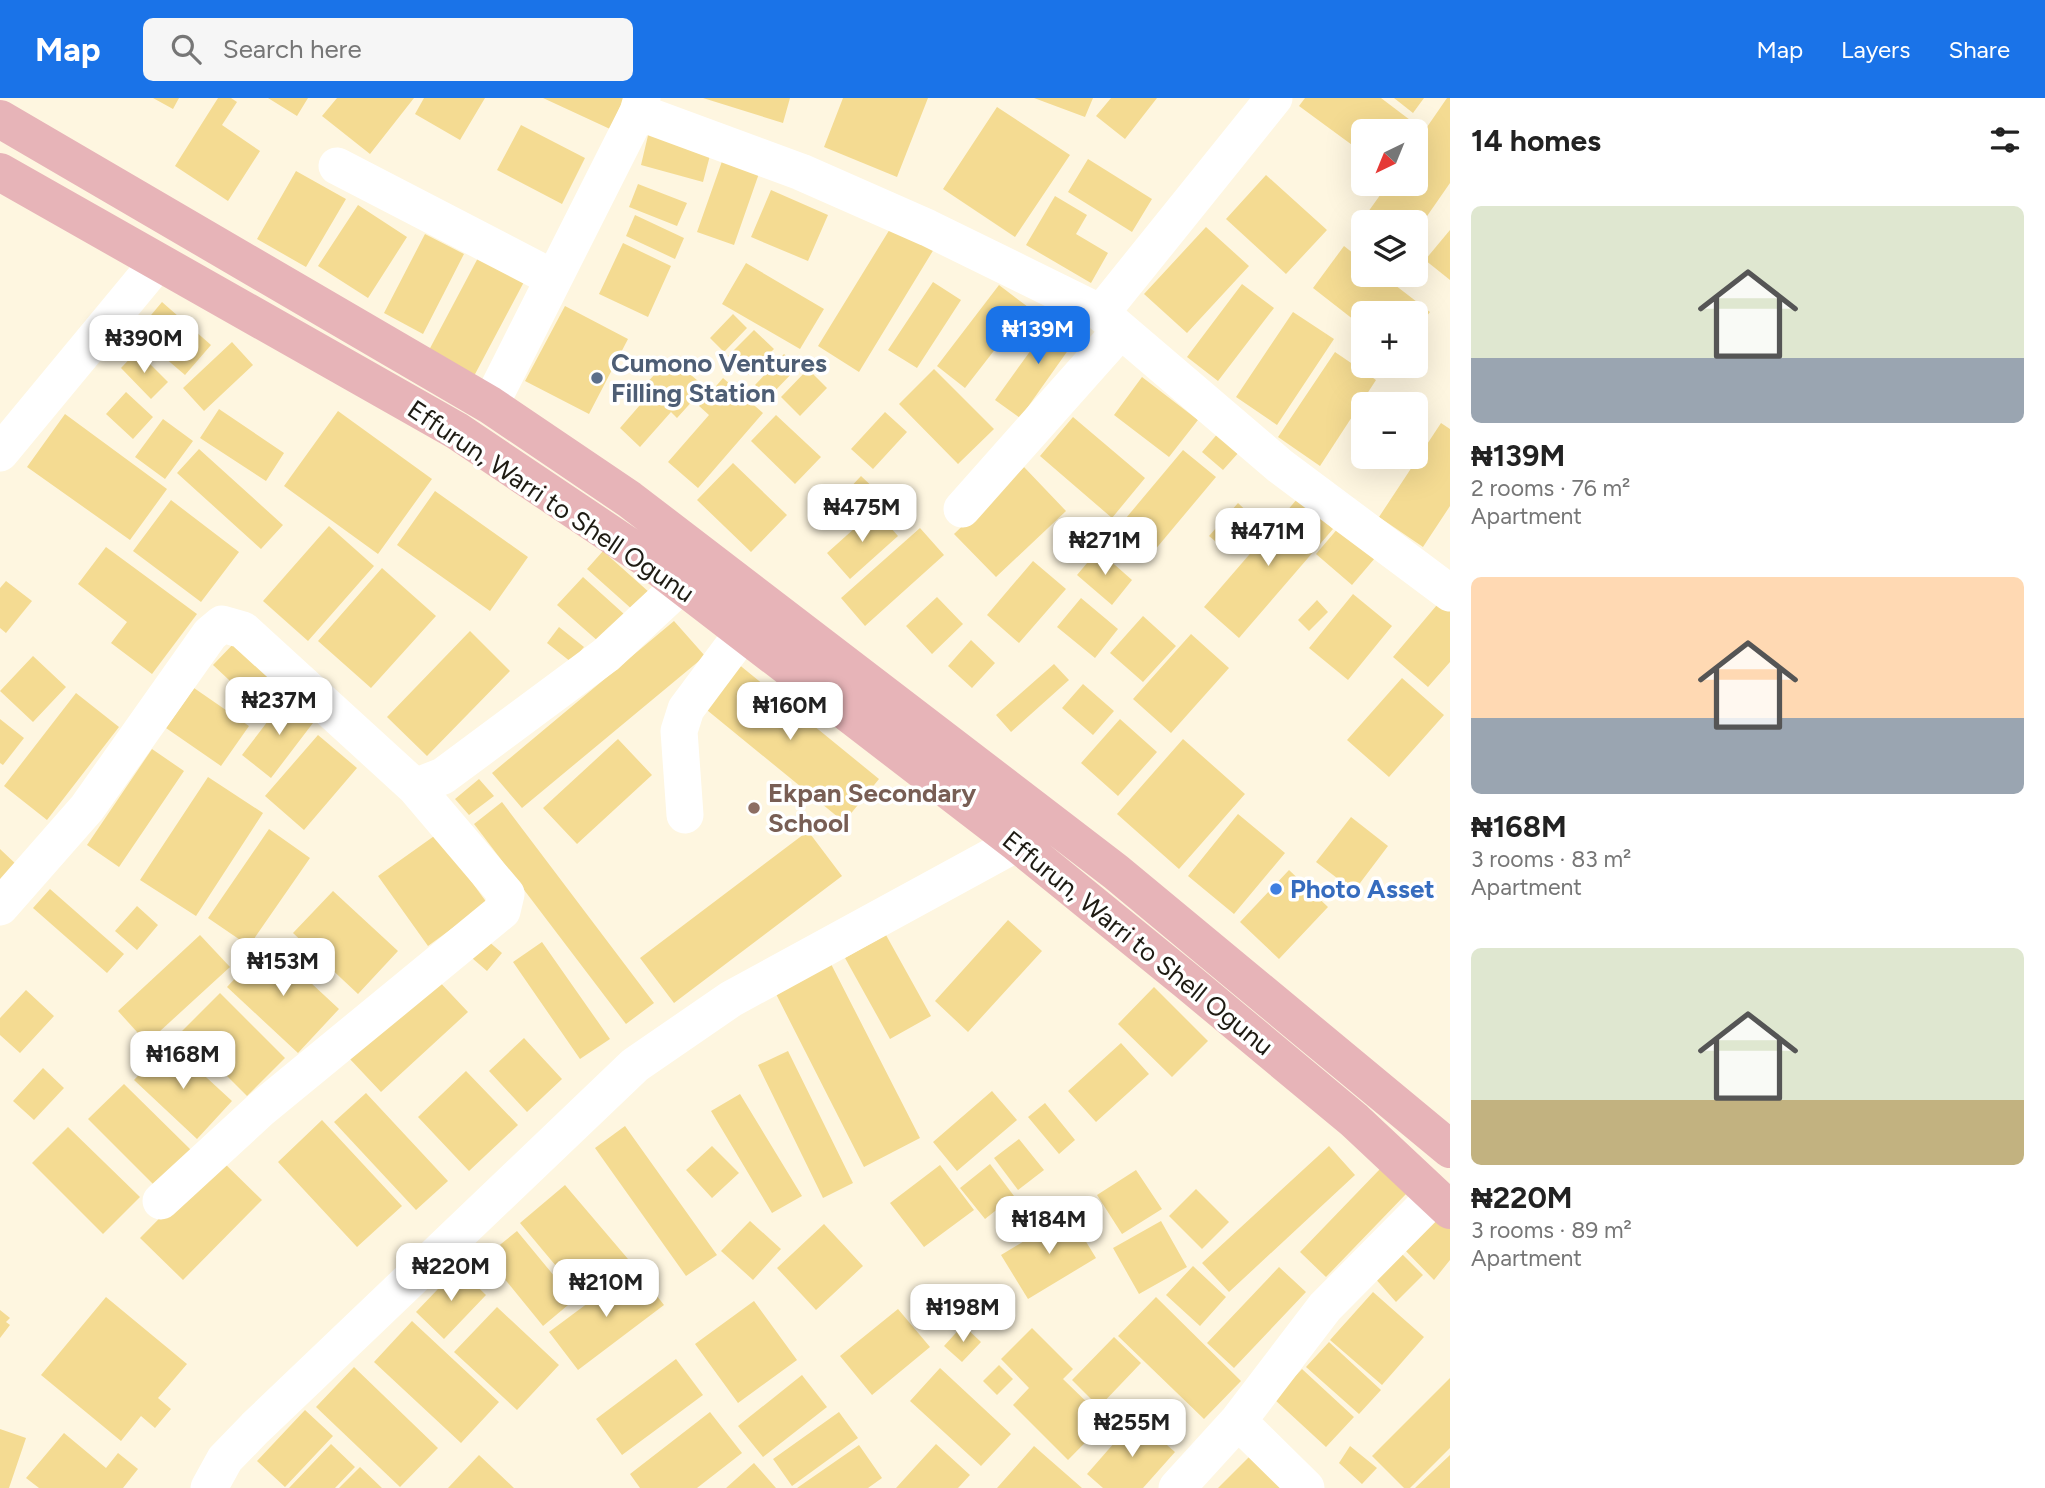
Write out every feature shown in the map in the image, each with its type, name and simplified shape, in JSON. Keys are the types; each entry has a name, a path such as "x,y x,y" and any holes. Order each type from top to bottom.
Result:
{"main road":[{"name":"Effurun, Warri to Shell Ogunu","path":"0,120 490,405 629,499 1116,872 1450,1149"},
{"name":"Effurun, Warri to Shell Ogunu","path":"0,172 457,431 649,561 1017,843 1354,1120 1443,1203"}],"street":[{"path":"962,509 1111,321 1274,98"},
{"path":"490,405 640,105 928,228 1111,321 1280,466 1450,593"},
{"path":"337,166 553,278"},
{"path":"0,453 158,262"},
{"path":"415,787 443,776 606,655 680,586"},
{"path":"0,907 88,808 210,634 222,624 243,631 415,787 506,894 502,911 261,1109 161,1202"},
{"path":"685,816 679,731 686,709 742,634"},
{"path":"209,1488 225,1459 254,1428 635,1065 731,999 1017,843"},
{"path":"1177,1488 1238,1421 1325,1307 1443,1203"},
{"path":"1238,1421 1306,1488"}],"building":[{"path":"153,98 179,98 173,109"},
{"path":"218,98 231,98 237,102 222,125 260,151 228,201 175,166"},
{"path":"268,98 308,98 297,116"},
{"path":"337,98 414,98 370,154 322,116"},
{"path":"424,98 485,98 460,140 415,114"},
{"path":"543,98 624,98 610,129"},
{"path":"703,98 790,98 783,123"},
{"path":"843,98 928,98 897,177 824,147"},
{"path":"1034,98 1093,98 1085,117"},
{"path":"1111,98 1157,98 1125,139 1096,116"},
{"path":"1305,98 1381,98 1409,119 1351,119 1351,144 1299,106"},
{"path":"1394,98 1424,98 1413,113"},
{"path":"1447,98 1450,98 1450,183 1428,215 1428,210 1369,210 1379,196 1428,196 1428,126"},
{"path":"997,107 1070,155 1015,237 943,189"},
{"path":"521,125 585,158 562,204 497,170"},
{"path":"650,127 713,144 703,182 641,165"},
{"path":"726,150 763,162 734,245 697,232"},
{"path":"1088,159 1152,199 1132,232 1068,192"},
{"path":"296,171 346,199 306,267 257,239"},
{"path":"1266,175 1327,230 1286,274 1226,219"},
{"path":"638,184 687,203 677,226 629,207"},
{"path":"771,190 828,215 808,261 751,237"},
{"path":"1055,196 1087,215 1076,234 1108,253 1091,283 1026,245"},
{"path":"358,205 407,237 368,298 318,266"},
{"path":"635,215 684,238 675,259 626,236"},
{"path":"893,224 934,249 859,372 818,346"},
{"path":"1206,227 1249,266 1187,333 1144,294"},
{"path":"1450,230 1450,280 1428,262 1428,256"},
{"path":"425,234 464,254 423,334 384,313"},
{"path":"623,243 671,266 648,317 599,294"},
{"path":"1344,246 1351,252 1351,287 1398,287 1416,301 1351,301 1351,318 1313,288"},
{"path":"479,256 525,280 474,376 428,352"},
{"path":"746,263 824,309 800,349 722,304"},
{"path":"933,282 961,300 917,368 888,350"},
{"path":"1242,284 1274,308 1218,381 1187,357"},
{"path":"999,285 1028,307 965,388 937,366"},
{"path":"162,302 211,345 185,375 136,333"},
{"path":"565,306 628,339 589,414 525,381"},
{"path":"1293,312 1334,339 1277,425 1236,397"},
{"path":"733,314 747,328 724,352 710,338"},
{"path":"1057,314 1081,332 1020,418 995,400"},
{"path":"754,330 774,349 748,375 728,356"},
{"path":"232,342 253,365 204,411 183,388"},
{"path":"137,351 168,382 151,399 121,368"},
{"path":"1335,352 1351,363 1351,378 1376,380 1368,392 1351,392 1351,418 1320,466 1278,437"},
{"path":"784,354 798,367 768,398 755,385"},
{"path":"670,357 705,387 677,418 671,412 640,447 620,428 653,390 646,384"},
{"path":"808,369 827,388 800,416 781,397"},
{"path":"934,369 994,429 958,464 899,404"},
{"path":"1142,377 1198,420 1169,457 1114,415"},
{"path":"723,378 763,413 698,488 668,462 709,415 699,406"},
{"path":"126,392 153,417 133,439 106,414"},
{"path":"219,409 284,453 266,481 200,438"},
{"path":"338,411 432,479 378,554 284,486"},
{"path":"885,412 907,432 873,469 851,449"},
{"path":"65,414 167,489 130,540 27,467"},
{"path":"776,415 821,457 795,484 751,441"},
{"path":"1073,417 1145,478 1112,518 1040,456"},
{"path":"163,419 193,441 165,479 135,457"},
{"path":"1441,423 1450,429 1450,506 1423,547 1379,517 1411,469 1428,469 1428,443"},
{"path":"1219,432 1240,451 1223,470 1202,452"},
{"path":"199,449 283,525 261,549 177,473"},
{"path":"1183,450 1216,477 1154,551 1121,524"},
{"path":"733,463 787,515 751,552 697,500"},
{"path":"1024,467 1066,511 996,577 954,534"},
{"path":"861,476 880,494 850,524 832,507"},
{"path":"435,491 528,557 490,611 397,545"},
{"path":"1298,498 1333,529 1239,638 1204,607"},
{"path":"171,500 239,552 201,602 133,551"},
{"path":"1238,503 1255,519 1227,551 1209,536"},
{"path":"875,510 898,536 850,579 827,553"},
{"path":"1345,520 1381,551 1352,585 1316,554"},
{"path":"329,526 374,566 308,641 263,601"},
{"path":"920,528 944,555 865,626 841,598"},
{"path":"106,547 197,614 152,674 111,643 127,622 78,584"},
{"path":"1098,550 1132,580 1112,605 1077,575"},
{"path":"603,551 650,593 634,611 587,569"},
{"path":"1033,561 1066,589 1019,643 987,615"},
{"path":"382,568 436,616 371,688 318,641"},
{"path":"583,577 624,614 599,642 557,605"},
{"path":"6,581 32,601 6,633 0,628 0,588"},
{"path":"1353,594 1392,626 1348,680 1309,648"},
{"path":"937,597 963,624 932,654 906,626"},
{"path":"1081,598 1118,629 1095,658 1057,627"},
{"path":"1442,599 1450,606 1450,662 1428,687 1393,657"},
{"path":"1317,600 1328,612 1309,631 1298,620"},
{"path":"1143,616 1176,646 1143,682 1110,653"},
{"path":"674,621 705,656 522,808 492,773"},
{"path":"559,627 584,647 571,662 547,643"},
{"path":"470,631 510,671 427,756 387,717"},
{"path":"1191,634 1229,668 1171,733 1133,699"},
{"path":"238,639 283,683 259,708 213,665"},
{"path":"971,640 995,663 972,688 948,666"},
{"path":"33,656 66,687 33,722 0,691"},
{"path":"737,663 879,779 844,822 702,706"},
{"path":"1054,664 1069,680 1011,732 996,715"},
{"path":"1402,678 1444,715 1389,777 1347,740"},
{"path":"1083,684 1114,711 1093,735 1062,708"},
{"path":"194,688 249,726 221,766 166,728"},
{"path":"76,693 119,727 47,820 4,786"},
{"path":"287,696 316,719 271,778 242,755"},
{"path":"0,719 24,738 3,765 0,763"},
{"path":"1120,719 1157,752 1118,796 1081,763"},
{"path":"318,735 357,768 304,830 265,796"},
{"path":"618,739 652,775 577,844 543,808"},
{"path":"1183,739 1245,794 1179,869 1117,814"},
{"path":"152,749 184,771 119,867 87,845"},
{"path":"208,777 263,813 196,916 140,880"},
{"path":"479,779 494,796 469,815 455,799"},
{"path":"502,802 654,1003 626,1024 474,824"},
{"path":"1238,814 1285,853 1234,914 1188,876"},
{"path":"1351,817 1388,846 1354,891 1316,862"},
{"path":"269,829 310,858 249,946 208,918"},
{"path":"808,831 842,876 674,1003 640,958"},
{"path":"437,834 487,903 428,946 378,876"},
{"path":"0,849 19,867 0,888"},
{"path":"1289,870 1328,907 1279,959 1240,922"},
{"path":"50,889 124,954 107,973 33,908"},
{"path":"333,891 398,951 358,994 293,933"},
{"path":"137,906 158,925 137,950 115,931"},
{"path":"1008,920 1042,951 968,1032 935,1001"},
{"path":"200,935 230,967 147,1043 118,1011"},
{"path":"886,935 931,1016 890,1039 845,958"},
{"path":"487,940 502,953 487,971 472,958"},
{"path":"542,942 610,1039 580,1059 513,962"},
{"path":"268,943 339,1009 298,1053 227,987"},
{"path":"831,964 920,1138 864,1167 775,992"},
{"path":"435,977 468,1012 381,1092 348,1057"},
{"path":"1154,987 1208,1041 1172,1077 1118,1024"},
{"path":"26,990 54,1016 20,1053 0,1035 0,1018"},
{"path":"220,993 285,1058 247,1096 182,1031"},
{"path":"524,1038 562,1079 527,1112 489,1071"},
{"path":"169,1043 232,1101 197,1139 134,1080"},
{"path":"1121,1043 1149,1074 1096,1122 1068,1091"},
{"path":"788,1051 853,1183 823,1198 758,1065"},
{"path":"43,1068 64,1088 34,1120 13,1101"},
{"path":"466,1071 518,1125 469,1171 418,1117"},
{"path":"124,1084 191,1150 155,1186 88,1119"},
{"path":"992,1091 1017,1120 957,1171 933,1142"},
{"path":"366,1093 448,1181 416,1210 334,1122"},
{"path":"740,1094 802,1196 772,1213 711,1111"},
{"path":"1045,1103 1075,1140 1059,1154 1028,1117"},
{"path":"322,1120 402,1206 357,1247 278,1162"},
{"path":"625,1126 717,1255 686,1276 595,1148"},
{"path":"68,1127 140,1197 103,1234 32,1163"},
{"path":"1019,1139 1044,1170 1018,1190 994,1158"},
{"path":"712,1146 739,1173 712,1198 686,1170"},
{"path":"1329,1146 1355,1175 1229,1292 1202,1263"},
{"path":"219,1158 262,1200 183,1280 140,1238"},
{"path":"990,1164 1014,1196 985,1219 960,1188"},
{"path":"940,1165 974,1210 924,1247 890,1203"},
{"path":"1380,1169 1406,1194 1326,1277 1300,1252"},
{"path":"1136,1170 1162,1209 1122,1234 1097,1195"},
{"path":"565,1185 628,1259 582,1297 520,1223"},
{"path":"1196,1189 1229,1222 1202,1249 1169,1216"},
{"path":"1069,1214 1096,1258 1028,1299 1001,1255"},
{"path":"1434,1214 1450,1229 1450,1260 1434,1280 1401,1246"},
{"path":"750,1221 781,1249 753,1280 721,1251"},
{"path":"1161,1221 1187,1267 1139,1294 1113,1248"},
{"path":"824,1224 863,1266 816,1310 777,1268"},
{"path":"517,1231 574,1300 543,1326 486,1256"},
{"path":"1397,1249 1423,1275 1396,1302 1373,1276"},
{"path":"1193,1266 1226,1297 1200,1326 1166,1295"},
{"path":"1279,1267 1306,1292 1234,1368 1207,1343"},
{"path":"458,1268 486,1295 444,1339 416,1312"},
{"path":"635,1268 664,1305 578,1370 549,1332"},
{"path":"1373,1292 1424,1337 1382,1385 1330,1340"},
{"path":"106,1297 187,1364 158,1398 171,1409 155,1428 141,1416 121,1441 41,1375"},
{"path":"1156,1297 1241,1381 1204,1419 1118,1336"},
{"path":"754,1301 797,1360 738,1403 695,1344"},
{"path":"497,1307 559,1365 517,1410 454,1352"},
{"path":"898,1309 930,1347 872,1395 840,1356"},
{"path":"0,1310 10,1318 6,1322 10,1325 0,1338"},
{"path":"412,1321 499,1402 461,1443 374,1362"},
{"path":"963,1325 981,1342 962,1362 944,1346"},
{"path":"1032,1328 1073,1369 1063,1379 1100,1415 1115,1399 1122,1405 1068,1460 1013,1405 1029,1388 1001,1359"},
{"path":"1114,1337 1141,1363 1099,1407 1072,1380"},
{"path":"1329,1342 1381,1390 1359,1414 1306,1367"},
{"path":"676,1359 703,1395 622,1455 596,1419"},
{"path":"999,1365 1013,1379 997,1395 983,1381"},
{"path":"354,1367 438,1448 400,1487 316,1407"},
{"path":"940,1368 1011,1434 981,1466 910,1401"},
{"path":"1302,1369 1354,1417 1326,1447 1274,1399"},
{"path":"802,1375 827,1407 763,1457 738,1426"},
{"path":"1450,1378 1450,1448 1410,1488 1404,1488 1372,1456"},
{"path":"305,1410 333,1436 285,1487 257,1461"},
{"path":"710,1412 742,1453 697,1488 640,1488 630,1474"},
{"path":"839,1412 858,1438 792,1486 773,1459"},
{"path":"1136,1418 1175,1452 1143,1488 1103,1488 1087,1474"},
{"path":"0,1429 26,1438 9,1488 0,1488"},
{"path":"64,1433 106,1468 118,1453 138,1469 123,1488 39,1488 26,1478"},
{"path":"331,1444 355,1467 335,1488 289,1488"},
{"path":"936,1444 970,1475 958,1488 896,1488"},
{"path":"859,1445 882,1478 868,1488 797,1488"},
{"path":"1034,1446 1082,1488 997,1488"},
{"path":"1350,1446 1377,1468 1362,1484 1339,1463"},
{"path":"1255,1451 1292,1488 1218,1488"},
{"path":"479,1455 514,1488 448,1488"},
{"path":"1450,1455 1450,1488 1415,1488"},
{"path":"754,1463 776,1488 726,1488"},
{"path":"360,1467 382,1488 339,1488"}],"place":[{"name":"Cumono Ventures Filling Station","path":"597,378"},
{"name":"Ekpan Secondary School","path":"754,808"},
{"name":"Photo Asset","path":"1276,889"}]}
